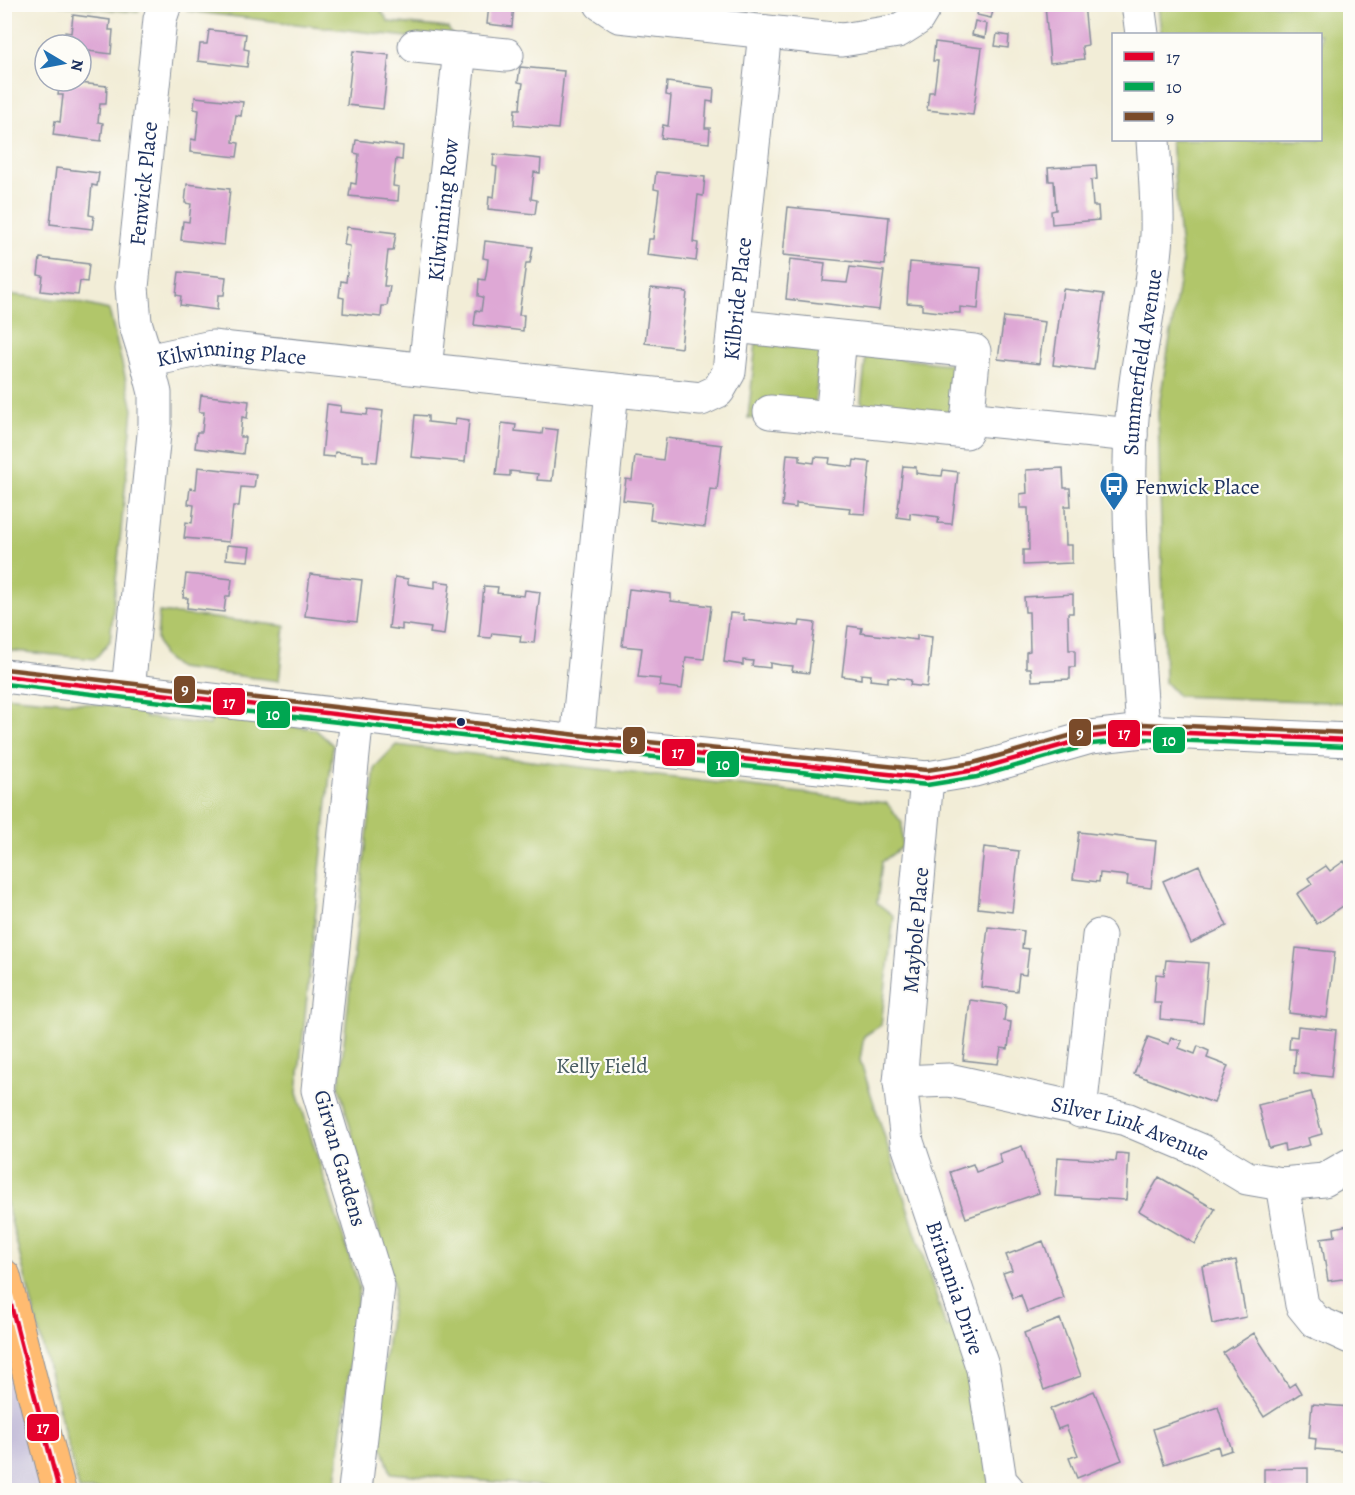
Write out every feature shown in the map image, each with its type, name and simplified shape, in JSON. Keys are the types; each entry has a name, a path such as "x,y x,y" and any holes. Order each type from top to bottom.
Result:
{"main road":[{"path":"4,1276 59,1491"}],"street":[{"name":"Fenwick Place","path":"147,361 135,322 132,287 160,19 165,4"},
{"path":"601,4 619,16 842,40 898,31 917,19 926,4"},
{"path":"1138,4 1142,33"},
{"name":"Kilbride Place","path":"612,390 701,399 718,391 729,372 765,32"},
{"path":"415,46 507,55"},
{"name":"Kilwinning Row","path":"425,369 460,50"},
{"name":"Summerfield Avenue","path":"1143,731 1130,489 1134,393 1156,238 1158,201 1153,141"},
{"path":"734,326 974,351 966,432 770,412"},
{"path":"832,418 840,338"},
{"name":"Kilwinning Place","path":"128,690 155,424 155,393 147,361 212,347 612,390"},
{"path":"577,742 612,390"},
{"path":"967,418 1131,435"},
{"path":"4,676 577,742 927,778 975,770 1091,737 1143,731 1350,740"},
{"name":"Girvan Gardens","path":"355,1491 378,1286 318,1090 357,716"},
{"name":"Maybole Place","path":"900,1082 927,778"},
{"path":"1080,1111 1099,936"},
{"name":"Silver Link Avenue","path":"900,1082 949,1080 1080,1111 1126,1119 1202,1151 1247,1178 1282,1184 1324,1180 1350,1165"},
{"name":"Britannia Drive","path":"900,1082 907,1142 983,1369 1000,1481 1008,1491"},
{"path":"1282,1184 1302,1305 1314,1321 1350,1337"}],"shaded area":[{"path":"5,1276 59,1490 5,1490"}],"green space":[{"path":"192,4 377,5 389,22 448,28 452,35 407,37 187,11"},
{"path":"60,5 141,5 138,12"},
{"path":"1158,5 1350,5 1350,703 1178,696 1165,682 1158,412 1182,264 1171,141 1322,141 1322,33 1161,33"},
{"path":"4,294 66,300 109,310 133,409 110,641 95,659 5,650"},
{"path":"756,343 821,350 815,403 764,420 748,418"},
{"path":"866,355 949,364 957,372 953,409 942,417 869,410 861,401"},
{"path":"159,612 285,626 279,681 178,668 163,656 157,639"},
{"path":"4,696 146,709 145,717 210,725 212,717 315,729 333,745 297,1093 359,1287 335,1490 79,1490 5,1197"},
{"name":"Kelly Field","path":"396,745 887,803 902,823 902,847 882,862 877,903 894,916 881,1025 864,1036 860,1060 946,1327 955,1324 970,1373 992,1490 588,1490 391,1473 376,1430 394,1287 339,1086 375,767"}],"building":[{"path":"406,4 434,4 434,9"},
{"path":"489,4 514,4 512,27 487,24"},
{"path":"979,4 995,4 991,18 977,15"},
{"path":"1045,4 1084,4 1088,45 1082,46 1084,59 1050,63"},
{"path":"73,15 110,20 109,30 113,30 111,54 93,52 93,33 71,33"},
{"path":"975,21 987,24 985,38 972,35"},
{"path":"209,30 246,34 244,49 249,50 247,67 198,61 200,44 207,44"},
{"path":"997,34 1009,36 1008,48 995,46"},
{"path":"935,42 982,48 973,115 927,110 929,92 934,92 938,61 933,61"},
{"path":"353,51 389,55 383,109 347,105"},
{"path":"520,67 564,71 558,129 514,125 515,109 520,109 523,83 518,82"},
{"path":"667,82 714,88 713,102 707,101 705,128 710,128 709,143 661,138 663,125 668,126 671,96 666,95"},
{"path":"93,85 107,86 106,104 100,104 98,122 103,123 101,141 53,135 55,121 60,122 63,95 58,95 58,93 93,93"},
{"path":"195,97 243,102 241,116 236,115 234,129 233,142 239,143 237,157 190,152 191,139 196,140 199,110 194,109"},
{"path":"356,140 403,146 402,160 396,159 393,186 399,187 398,201 349,196 351,183 356,184 359,154 354,153"},
{"path":"494,154 541,159 540,173 534,172 531,199 537,200 535,214 488,209 489,196 494,197 497,167 493,166"},
{"path":"1096,165 1097,179 1091,180 1093,206 1098,206 1099,220 1052,224 1051,211 1056,210 1054,181 1049,181 1048,168"},
{"path":"56,168 99,173 97,186 92,185 89,215 94,216 92,229 50,224"},
{"path":"656,172 705,177 703,196 698,195 694,232 693,242 698,243 696,261 647,255 649,239 653,239 659,190 654,189"},
{"path":"187,184 230,189 224,245 181,240 183,221 189,222 191,204 185,203"},
{"path":"788,207 889,217 885,265 783,255"},
{"path":"347,227 396,233 393,251 388,251 384,286 390,286 387,306 382,306 381,317 343,313 344,298 339,297 341,281 346,282 350,246 344,245"},
{"path":"485,241 533,247 530,263 526,263 519,315 524,315 523,331 474,325 476,310 481,311 483,297 478,296 479,279 485,280 487,269 488,259 483,258"},
{"path":"40,258 89,264 87,282 80,281 78,295 41,291 43,276 38,275"},
{"path":"790,259 825,263 823,281 847,283 850,267 884,271 879,310 786,299"},
{"path":"910,262 981,268 978,309 960,307 960,313 941,312 922,310 922,304 907,303"},
{"path":"179,272 226,277 224,295 218,295 217,310 180,305 181,296 176,295"},
{"path":"651,288 687,292 681,348 645,343"},
{"path":"1063,289 1104,294 1094,370 1053,365"},
{"path":"1004,317 1045,322 1039,364 998,359"},
{"path":"201,395 249,401 247,418 242,417 240,437 245,437 243,454 195,448 197,432 202,432 204,412 199,412"},
{"path":"327,404 341,406 340,412 367,415 368,409 383,411 377,462 363,461 363,455 335,452 334,457 322,456"},
{"path":"415,415 428,416 428,422 455,425 456,418 469,420 465,462 411,457"},
{"path":"502,423 516,425 515,431 542,434 543,428 558,430 552,481 537,480 538,474 510,471 510,476 496,475"},
{"path":"666,438 722,445 717,490 710,489 705,527 650,520 652,503 623,500 626,479 632,480 635,456 663,460"},
{"path":"787,454 800,455 800,461 814,463 815,457 830,458 829,464 853,467 854,460 870,462 865,514 849,513 850,508 810,504 796,503 796,508 782,506"},
{"path":"903,466 916,467 916,473 930,475 942,476 943,470 958,472 952,524 938,523 939,517 910,513 910,519 897,517"},
{"path":"198,467 256,474 254,488 241,487 239,506 233,506 229,542 184,538 186,522 192,523 194,505 188,504 190,488 196,489"},
{"path":"1063,468 1064,488 1070,488 1071,506 1065,506 1066,545 1072,545 1072,563 1023,565 1023,550 1029,550 1028,508 1020,508 1020,494 1027,493 1026,470"},
{"path":"227,545 250,547 248,561 226,559"},
{"path":"186,574 232,579 230,596 226,596 224,612 187,608 188,598 183,598"},
{"path":"310,574 362,580 357,622 305,616"},
{"path":"395,577 408,579 408,584 435,588 435,581 450,583 444,635 430,633 431,628 402,624 402,630 389,628"},
{"path":"484,586 498,587 497,593 524,596 525,590 540,592 534,643 520,642 521,636 492,633 491,638 479,637"},
{"path":"629,589 671,594 671,601 711,606 704,659 686,657 682,689 660,686 661,679 638,677 642,648 622,646"},
{"path":"1073,594 1073,613 1068,613 1069,650 1075,650 1075,667 1070,667 1070,679 1032,681 1031,668 1026,668 1026,652 1030,651 1029,612 1025,612 1024,597"},
{"path":"730,613 744,614 744,620 799,626 800,621 815,623 809,673 792,671 793,666 770,663 770,668 752,666 753,661 743,660 743,665 724,662"},
{"path":"848,626 862,628 861,633 917,640 917,635 932,637 927,687 910,685 911,680 899,678 888,677 888,682 870,680 871,675 861,674 861,679 842,676"},
{"path":"1079,832 1156,841 1151,888 1127,885 1128,876 1100,873 1099,882 1073,879"},
{"path":"984,847 1019,851 1012,912 978,908"},
{"path":"1344,861 1350,871 1350,901 1317,924 1297,894 1312,884 1308,878 1326,866 1330,871"},
{"path":"1199,865 1227,926 1191,943 1163,881"},
{"path":"988,927 1024,931 1022,948 1029,949 1026,975 1019,974 1017,991 981,987"},
{"path":"1296,948 1335,952 1327,1018 1289,1013"},
{"path":"1166,960 1208,963 1203,1023 1160,1019 1161,1003 1154,1003 1156,974 1164,975"},
{"path":"970,1000 1006,1005 1004,1021 1011,1022 1008,1049 1001,1048 998,1064 963,1060"},
{"path":"1298,1026 1336,1030 1331,1077 1294,1073 1296,1049 1289,1049 1290,1036 1297,1037"},
{"path":"1148,1037 1169,1044 1171,1037 1182,1041 1179,1048 1195,1054 1198,1046 1209,1051 1207,1058 1228,1066 1214,1103 1134,1074"},
{"path":"1311,1092 1322,1134 1308,1138 1310,1145 1285,1151 1284,1144 1269,1148 1258,1105"},
{"path":"1022,1146 1039,1193 966,1218 950,1172 973,1164 976,1172 1002,1163 999,1154"},
{"path":"1117,1153 1129,1154 1126,1200 1055,1196 1058,1157 1116,1161"},
{"path":"1159,1177 1215,1209 1195,1244 1139,1211"},
{"path":"1350,1225 1350,1278 1328,1281 1321,1238 1335,1236 1334,1228"},
{"path":"1043,1241 1064,1298 1027,1312 1021,1295 1013,1298 1003,1273 1012,1270 1006,1255"},
{"path":"1236,1260 1246,1317 1212,1324 1202,1266"},
{"path":"1060,1319 1081,1376 1044,1390 1024,1333"},
{"path":"1254,1333 1289,1387 1295,1383 1301,1393 1264,1417 1223,1353"},
{"path":"1094,1391 1122,1460 1077,1478 1069,1458 1078,1455 1066,1426 1058,1429 1050,1409"},
{"path":"1312,1404 1350,1407 1350,1452 1315,1449 1316,1439 1309,1438"},
{"path":"1218,1407 1232,1450 1220,1454 1218,1446 1164,1464 1153,1429"},
{"path":"1308,1468 1308,1490 1271,1490 1271,1485 1264,1485 1264,1469"}],"transit line":[{"name":"9","path":"5,669 578,735 927,770 973,763 1090,730 1142,724 1350,733"},
{"name":"17","path":"4,676 577,742 927,778 975,770 1091,737 1143,731 1350,740"},
{"name":"10","path":"4,684 576,749 927,785 977,777 1092,744 1143,739 1350,747"},
{"name":"17","path":"4,1278 59,1490"}],"place":[{"name":"Fenwick Place","path":"1114,512"}]}
